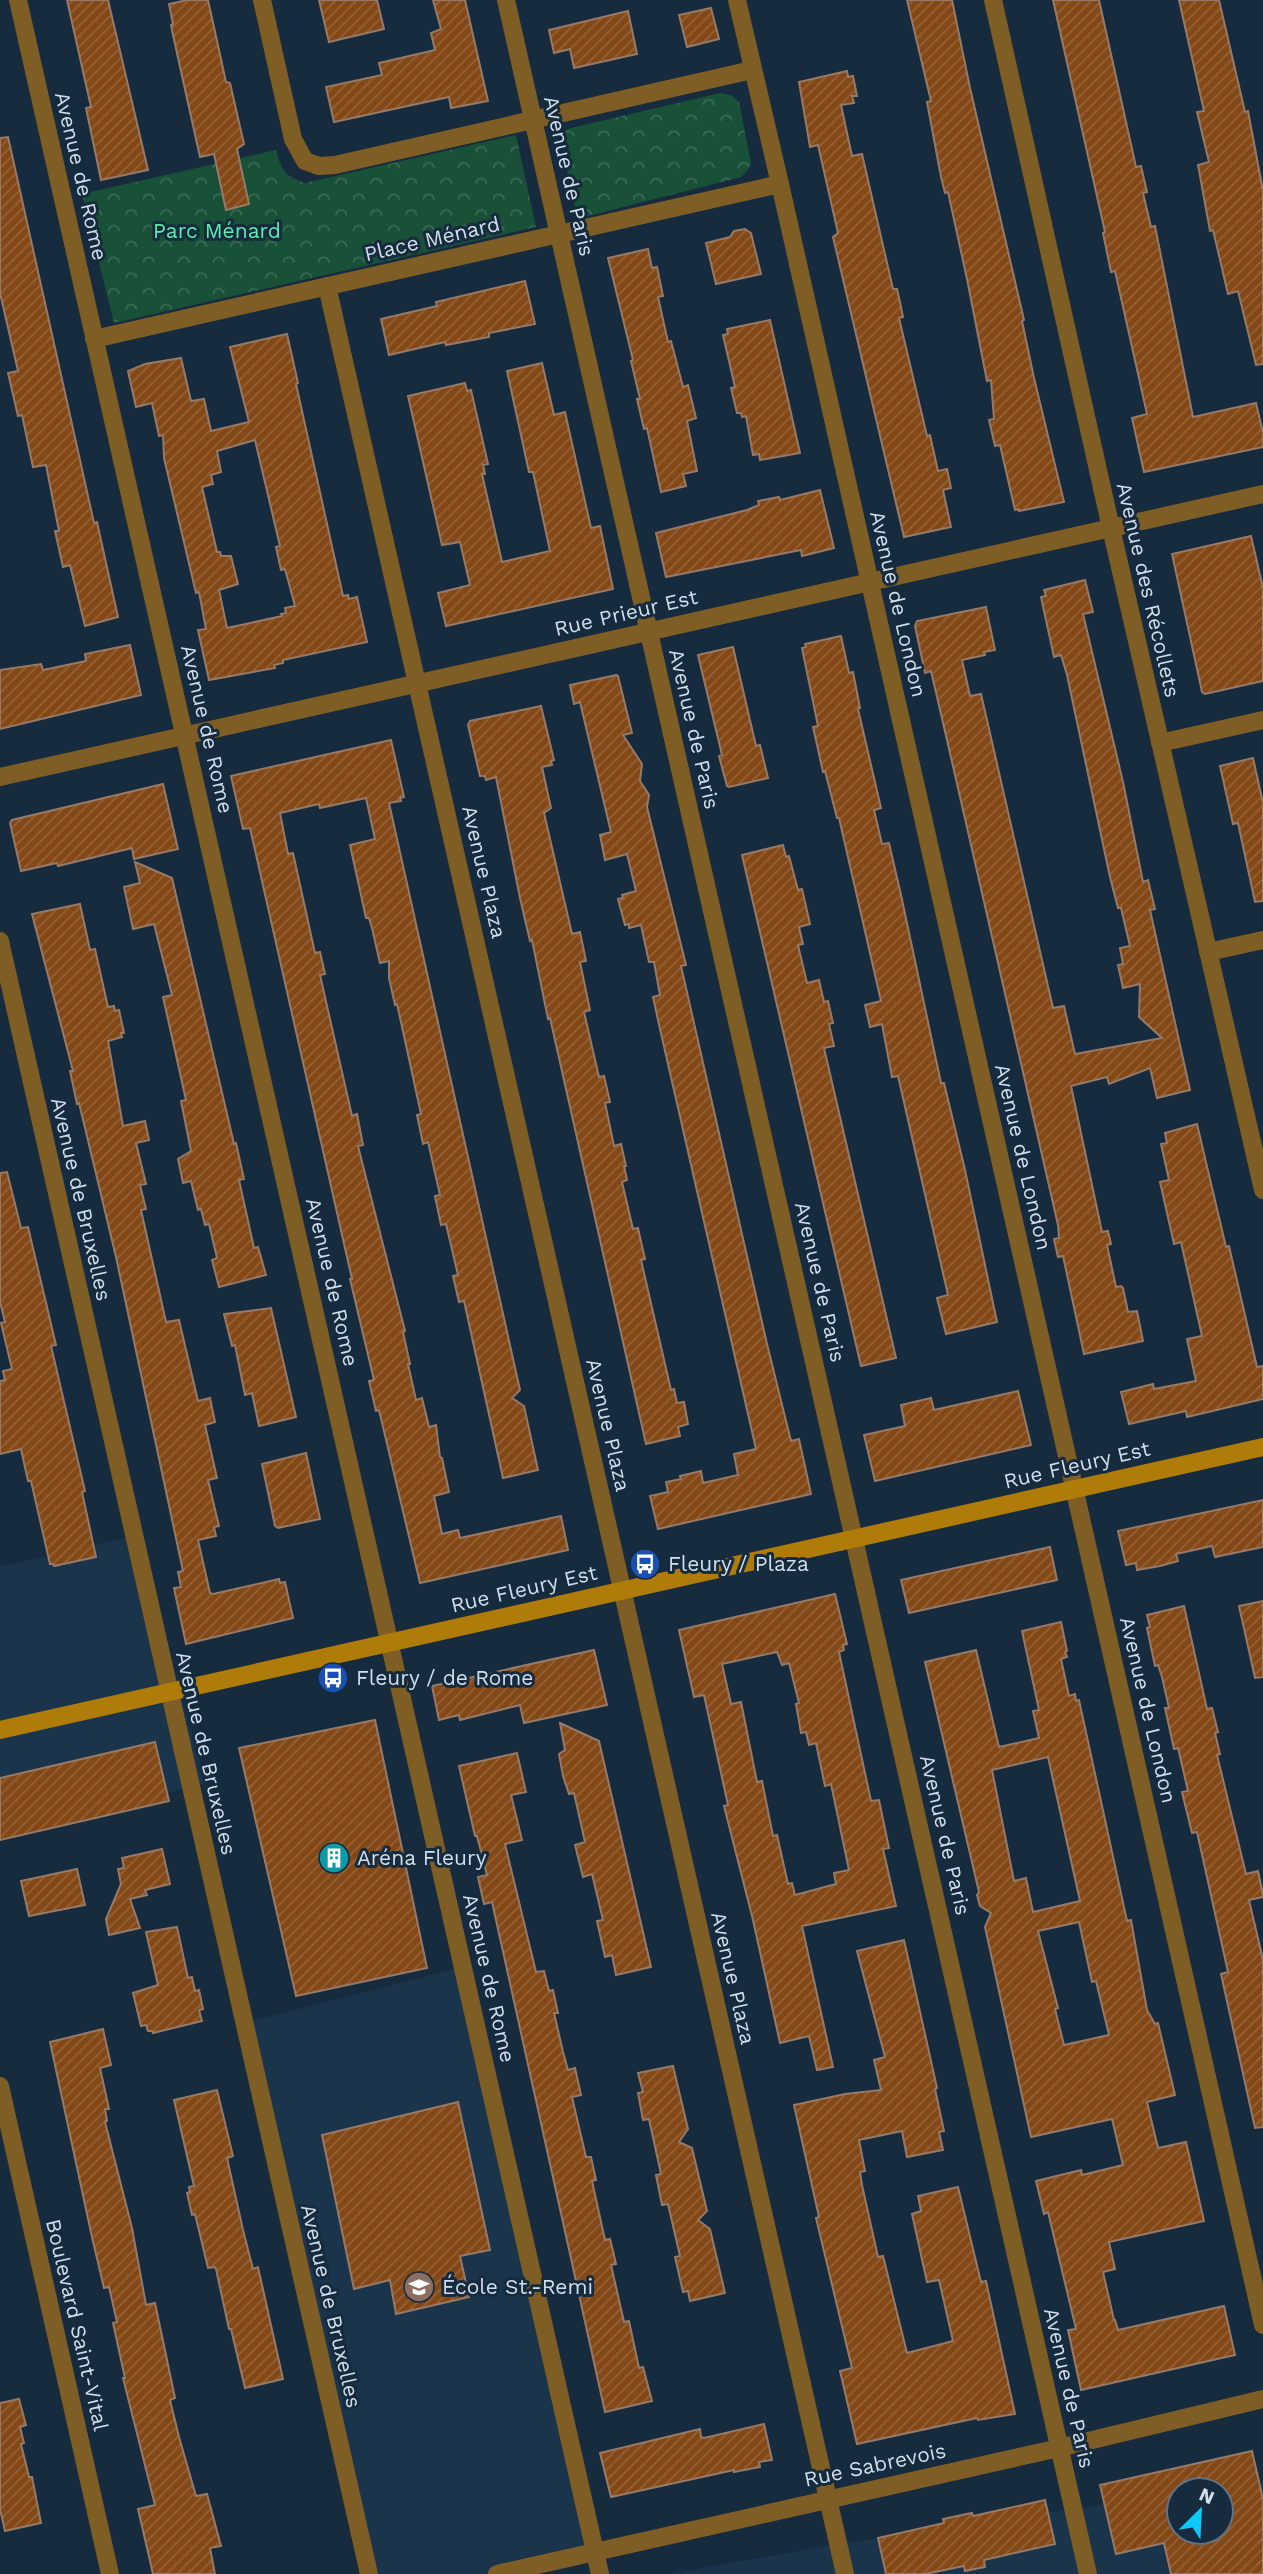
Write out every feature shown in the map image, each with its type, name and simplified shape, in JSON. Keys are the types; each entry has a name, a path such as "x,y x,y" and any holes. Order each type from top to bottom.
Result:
{"street":[{"name":"Avenue de Rome","path":"18,0 600,2574"},
{"path":"262,0 293,139 305,161 318,166 335,165 752,70"},
{"name":"Avenue de Paris","path":"506,0 1088,2574"},
{"name":"Avenue de London","path":"737,0 1263,2325"},
{"name":"Avenue des Récollets","path":"993,0 1160,743 1262,1178"},
{"name":"Place Ménard","path":"94,339 780,184"},
{"name":"Avenue Plaza","path":"327,286 845,2574"},
{"name":"Rue Prieur Est","path":"0,777 1263,494"},
{"path":"1160,743 1263,720"},
{"path":"1208,952 1263,940"},
{"name":"Avenue de Bruxelles","path":"0,941 369,2574"},
{"name":"Rue Fleury Est","path":"0,1730 1263,1447"},
{"name":"Boulevard Saint-Vital","path":"0,2086 110,2574"},
{"name":"Rue Sabrevois","path":"497,2574 1059,2448 1263,2399"}],"shaded area":[{"path":"134,1536 206,1783 0,1836 0,1567"},
{"name":"École St.-Remi","path":"462,1967 596,2551 497,2574 369,2574 244,2023"},
{"path":"1263,2480 1263,2574 669,2574 838,2544 1165,2495 1165,2546 1235,2546 1235,2484"}],"green space":[{"path":"720,93 731,95 739,102 751,163 741,177 588,216 576,211 560,138 567,129"},
{"name":"Parc Ménard","path":"516,135 536,227 114,323 82,194 276,150 285,171 305,183"}],"building":[{"path":"67,0 108,0 148,170 101,180 86,108 91,107"},
{"path":"187,0 208,0 226,82 230,83 244,144 237,149 249,204 226,210 214,154 200,157 171,25 169,4"},
{"path":"319,0 377,0 384,29 329,42"},
{"path":"433,0 465,0 488,101 451,108 449,97 334,122 326,87 382,75 379,63 435,50 431,33 441,29"},
{"path":"907,0 952,0 1024,320 1022,321 1034,378 1064,502 1015,510 1000,445 995,446 989,420 994,419 991,380 987,381 948,192 945,193 941,177 927,102 931,101"},
{"path":"1053,0 1099,0 1136,167 1141,166 1147,192 1143,193 1151,227 1155,226 1193,417 1256,403 1263,433 1263,447 1144,472 1132,418 1147,414 1115,271 1111,272 1103,233 1105,232"},
{"path":"1179,0 1219,0 1245,112 1248,111 1263,191 1263,364 1256,365 1238,291 1228,294 1213,230 1210,231 1198,165 1209,162 1197,112 1204,111"},
{"path":"711,8 719,39 687,47 679,15"},
{"path":"628,11 637,54 574,68 570,49 554,53 549,30"},
{"path":"847,71 848,77 853,76 857,96 852,96 854,103 841,105 852,156 862,154 893,289 897,289 900,302 903,317 899,318 927,436 930,435 938,471 947,469 951,488 943,490 951,527 904,537 833,237 838,233 818,145 810,147 799,82"},
{"path":"8,137 94,523 97,522 118,617 85,626 70,565 63,567 46,465 33,467 22,415 18,416 8,373 18,371 0,293 0,138"},
{"path":"745,229 751,233 761,274 716,284 706,243 730,237 734,231"},
{"path":"648,249 652,268 657,267 663,296 658,297 668,342 671,341 683,387 688,385 696,418 687,421 697,471 683,474 686,486 661,492 647,428 644,429 637,399 640,399 631,361 633,360 608,258"},
{"path":"525,281 535,324 489,333 489,337 446,345 445,342 389,355 381,319 437,306 436,302"},
{"path":"770,320 800,453 760,460 759,454 753,455 746,416 742,417 741,413 737,413 731,388 735,387 723,335 728,334 727,329"},
{"path":"287,334 343,596 348,595 349,599 357,597 367,642 283,660 283,663 274,665 275,668 209,680 198,630 206,629 164,458 163,435 159,436 152,403 136,407 128,371 145,364 181,358 191,401 204,399 211,431 249,422 230,347","holes":["255,440 280,546 276,547 281,570 285,569 295,606 285,608 286,613 281,614 282,616 227,628 219,590 238,584 231,556 221,556 220,552 217,552 202,487 213,484 211,475 221,472 217,451"]},
{"path":"542,363 554,415 565,412 591,528 600,526 613,589 446,626 438,593 470,585 460,542 442,545 408,396 465,383 467,391 471,390 488,464 483,465 485,474 482,474 502,562 550,551 507,371"},
{"path":"820,490 834,548 802,556 801,550 666,577 656,533 747,510 759,505 758,501 779,497 780,500"},
{"path":"1251,536 1263,588 1263,681 1205,694 1202,692 1172,554"},
{"path":"1085,580 1093,612 1083,614 1123,782 1143,882 1148,880 1155,909 1150,910 1190,1090 1157,1098 1150,1068 1109,1084 1107,1077 1071,1086 1102,1232 1108,1231 1111,1244 1107,1245 1116,1287 1123,1288 1128,1312 1137,1311 1143,1341 1084,1354 1063,1256 1058,1257 1054,1239 1059,1238 1058,1225 931,671 925,673 915,626 917,621 986,607 995,650 962,660 970,696 981,694 1053,1008 1064,1006 1075,1054 1162,1038 1139,1017 1140,984 1123,988 1118,965 1123,964 1120,948 1130,946 1110,877 1067,675 1061,655 1054,657 1041,597 1046,596 1044,590"},
{"path":"841,636 849,673 853,672 860,708 858,709 881,808 874,810 882,844 889,843 941,1083 944,1083 965,1170 997,1322 946,1334 937,1298 948,1295 898,1076 892,1077 882,1024 870,1027 865,1005 881,1001 839,818 825,771 823,772 813,727 818,726 802,648 806,647 805,644"},
{"path":"130,645 141,695 0,729 0,670 41,664 43,670 86,661 85,654"},
{"path":"733,647 756,746 760,745 768,778 729,787 719,756 722,755 698,655"},
{"path":"616,675 632,733 623,735 642,764 640,781 649,795 647,807 686,965 681,966 767,1344 791,1441 799,1439 811,1494 658,1529 650,1496 668,1492 666,1482 701,1471 703,1483 738,1475 734,1454 756,1449 653,997 660,995 654,962 649,962 641,925 629,928 629,924 625,925 618,899 636,891 627,854 605,860 600,835 611,832 580,702 574,704 570,685"},
{"path":"541,706 554,760 551,761 552,765 542,767 551,808 544,813 572,934 580,932 586,961 580,962 590,1010 584,1012 599,1077 604,1076 610,1102 605,1103 614,1146 621,1144 627,1180 622,1182 633,1229 638,1228 645,1259 641,1260 671,1390 674,1389 677,1403 684,1402 688,1424 678,1427 680,1436 646,1444 532,940 530,941 520,898 496,777 486,780 485,776 480,776 468,725 470,721"},
{"path":"391,740 404,797 400,798 401,801 389,803 520,1390 512,1398 524,1406 538,1470 503,1478 464,1301 459,1302 453,1276 458,1275 446,1224 441,1225 435,1196 440,1195 428,1142 423,1144 417,1115 421,1114 389,978 389,961 380,963 369,918 366,918 350,845 375,839 366,798 320,808 319,804 280,813 288,854 293,853 315,953 320,952 325,974 320,975 352,1116 357,1114 363,1145 358,1146 405,1331 408,1364 416,1400 422,1398 429,1427 436,1425 440,1457 449,1492 434,1496 442,1534 458,1530 460,1538 561,1516 568,1550 420,1583 379,1410 376,1411 369,1381 374,1380 250,828 243,829 231,776"},
{"path":"1253,758 1263,803 1263,901 1255,902 1238,823 1233,824 1220,766"},
{"path":"163,784 178,849 134,859 132,848 58,866 57,863 21,871 10,823 12,820"},
{"path":"783,845 786,857 789,856 798,890 802,889 810,924 799,927 803,944 798,945 807,983 819,980 833,1023 829,1024 834,1046 824,1048 896,1358 861,1366 742,855"},
{"path":"135,862 172,878 244,1179 239,1180 254,1248 258,1247 266,1275 219,1287 212,1260 217,1258 209,1224 205,1225 201,1209 198,1210 191,1181 183,1183 178,1159 191,1151 181,1101 186,1100 163,997 172,995 154,924 133,929 124,887 140,883"},
{"path":"80,904 90,950 95,949 108,1007 114,1006 115,1011 119,1010 124,1033 121,1033 122,1037 108,1041 123,1126 145,1121 149,1140 136,1143 146,1184 140,1185 146,1209 141,1210 166,1322 179,1320 198,1401 210,1398 215,1422 205,1425 217,1478 208,1480 219,1526 214,1527 216,1536 198,1540 210,1593 279,1579 280,1583 285,1582 293,1618 186,1644 174,1588 181,1587 178,1572 183,1571 116,1257 79,1103 77,1104 70,1071 73,1071 32,914"},
{"path":"1197,1124 1257,1367 1263,1366 1263,1399 1187,1417 1186,1411 1129,1424 1121,1392 1153,1384 1154,1389 1196,1381 1187,1339 1202,1336 1181,1242 1174,1244 1160,1182 1169,1180 1161,1144 1167,1143 1165,1133"},
{"path":"7,1172 21,1228 28,1227 56,1345 51,1346 85,1491 82,1492 96,1557 54,1566 50,1564 21,1449 0,1454 0,1381 5,1380 3,1371 12,1369 1,1323 5,1322 0,1302 0,1173"},
{"path":"271,1308 296,1417 259,1426 252,1393 245,1395 235,1345 232,1346 224,1314"},
{"path":"1018,1391 1031,1445 875,1481 864,1435 905,1426 901,1405 931,1398 934,1410"},
{"path":"306,1453 320,1519 278,1528 275,1526 262,1464"},
{"path":"1263,1500 1263,1547 1215,1557 1212,1546 1176,1554 1178,1561 1160,1566 1137,1570 1136,1563 1126,1565 1118,1531"},
{"path":"1050,1547 1057,1580 909,1613 901,1580"},
{"path":"835,1594 847,1644 843,1645 844,1650 839,1652 871,1801 879,1800 889,1848 883,1849 896,1906 802,1926 833,2067 817,2070 809,2036 780,2043 724,1806 728,1805 704,1695 694,1697 679,1630","holes":["777,1652 782,1665 789,1663 799,1703 796,1704 801,1733 806,1732 809,1745 816,1743 825,1786 831,1784 849,1870 834,1873 836,1884 795,1895 792,1883 788,1884 777,1835 773,1836 762,1781 757,1782 741,1702 731,1704 722,1664"]},
{"path":"1263,1601 1263,1677 1255,1678 1239,1606"},
{"path":"1184,1606 1207,1709 1212,1708 1218,1732 1215,1733 1220,1754 1217,1755 1246,1874 1258,1871 1263,1895 1249,1900 1263,1960 1263,2127 1255,2128 1221,1974 1228,1972 1197,1832 1192,1833 1182,1792 1188,1791 1178,1748 1174,1749 1165,1708 1169,1708 1158,1665 1155,1666 1147,1628 1150,1627 1147,1615"},
{"path":"1061,1622 1067,1657 1061,1659 1069,1696 1075,1694 1076,1701 1079,1700 1127,1921 1131,1920 1147,2010 1155,2024 1158,2023 1175,2095 1147,2102 1158,2148 1186,2142 1204,2221 1109,2242 1115,2269 1103,2272 1114,2320 1118,2330 1224,2306 1235,2355 1081,2390 1068,2330 1076,2329 1048,2212 1044,2214 1036,2181 1081,2170 1082,2175 1123,2165 1112,2119 1031,2137 985,1927 991,1913 980,1906 977,1895 979,1892 925,1662 976,1650 999,1747 1039,1738 1033,1711 1039,1710 1022,1631","holes":["1048,1757 1080,1901 1033,1912 1026,1878 1014,1881 992,1770","1079,1922 1092,1982 1096,1981 1109,2035 1064,2045 1055,2009 1058,2008 1038,1931"]},
{"path":"594,1650 607,1705 524,1723 520,1705 460,1720 459,1715 439,1720 432,1686"},
{"name":"Aréna Fleury","path":"375,1720 427,1968 296,1996 239,1748"},
{"path":"560,1723 599,1741 651,1967 616,1975 612,1955 605,1957 597,1921 603,1920 592,1874 583,1877 575,1845 585,1842 574,1793 569,1794 563,1776 559,1754 565,1750"},
{"path":"155,1742 169,1801 0,1840 0,1778"},
{"path":"517,1753 526,1792 511,1795 522,1840 505,1844 536,1972 544,1971 549,1991 553,1990 558,2013 554,2013 568,2070 575,2068 581,2095 572,2097 586,2157 591,2157 596,2180 592,2181 605,2240 610,2239 616,2264 611,2265 624,2322 629,2321 639,2368 643,2367 652,2401 605,2412 492,1902 484,1904 478,1877 487,1875 459,1766"},
{"path":"162,1849 170,1884 145,1890 147,1895 130,1899 140,1928 109,1935 106,1919 121,1884 118,1869 124,1868 122,1858"},
{"path":"77,1869 85,1905 29,1916 21,1881"},
{"path":"177,1927 188,1978 192,1977 195,1991 199,1990 203,2009 199,2010 202,2021 153,2033 148,2031 146,2025 141,2026 133,1993 158,1985 146,1932"},
{"path":"904,1940 937,2088 935,2089 944,2131 939,2132 943,2150 907,2157 902,2131 859,2140 865,2171 860,2172 862,2185 878,2257 883,2256 907,2353 953,2341 939,2280 927,2282 912,2214 921,2211 918,2196 958,2187 981,2282 986,2281 1015,2414 977,2418 857,2444 840,2371 852,2368 816,2218 819,2217 794,2105 845,2094 881,2090 874,2060 885,2057 857,1951"},
{"path":"103,2029 111,2065 100,2068 109,2109 105,2109 105,2122 132,2228 146,2305 155,2303 175,2398 170,2400 179,2437 196,2496 207,2494 221,2546 210,2548 215,2574 153,2574 138,2509 155,2505 123,2378 113,2323 117,2322 109,2287 104,2288 50,2042"},
{"path":"673,2066 688,2129 679,2142 692,2148 707,2211 698,2220 710,2229 725,2293 690,2301 688,2291 683,2292 675,2257 680,2256 668,2204 662,2205 656,2175 661,2174 649,2119 643,2120 638,2093 643,2092 638,2073"},
{"path":"217,2090 233,2156 227,2158 243,2230 253,2269 258,2267 283,2379 245,2388 216,2269 208,2268 195,2214 192,2215 187,2193 190,2192 189,2187 194,2186 174,2100"},
{"path":"458,2102 490,2250 460,2256 469,2297 396,2314 390,2280 354,2289 322,2135"},
{"path":"19,2399 26,2425 20,2427 24,2443 21,2444 29,2477 32,2477 41,2523 5,2531 0,2509 0,2403"},
{"path":"764,2424 772,2460 759,2462 760,2467 734,2470 611,2497 600,2453 700,2429 701,2437 704,2438"},
{"path":"1252,2451 1263,2499 1263,2574 1171,2574 1164,2543 1116,2554 1100,2485"},
{"path":"1045,2500 1055,2544 984,2560 985,2567 965,2571 964,2566 925,2574 886,2574 878,2538 944,2523 943,2519 972,2513 973,2516"}],"place":[{"name":"Fleury / Plaza","path":"645,1564"},
{"name":"Fleury / de Rome","path":"333,1678"},
{"name":"Aréna Fleury","path":"334,1858"},
{"name":"École St.-Remi","path":"419,2287"}]}
